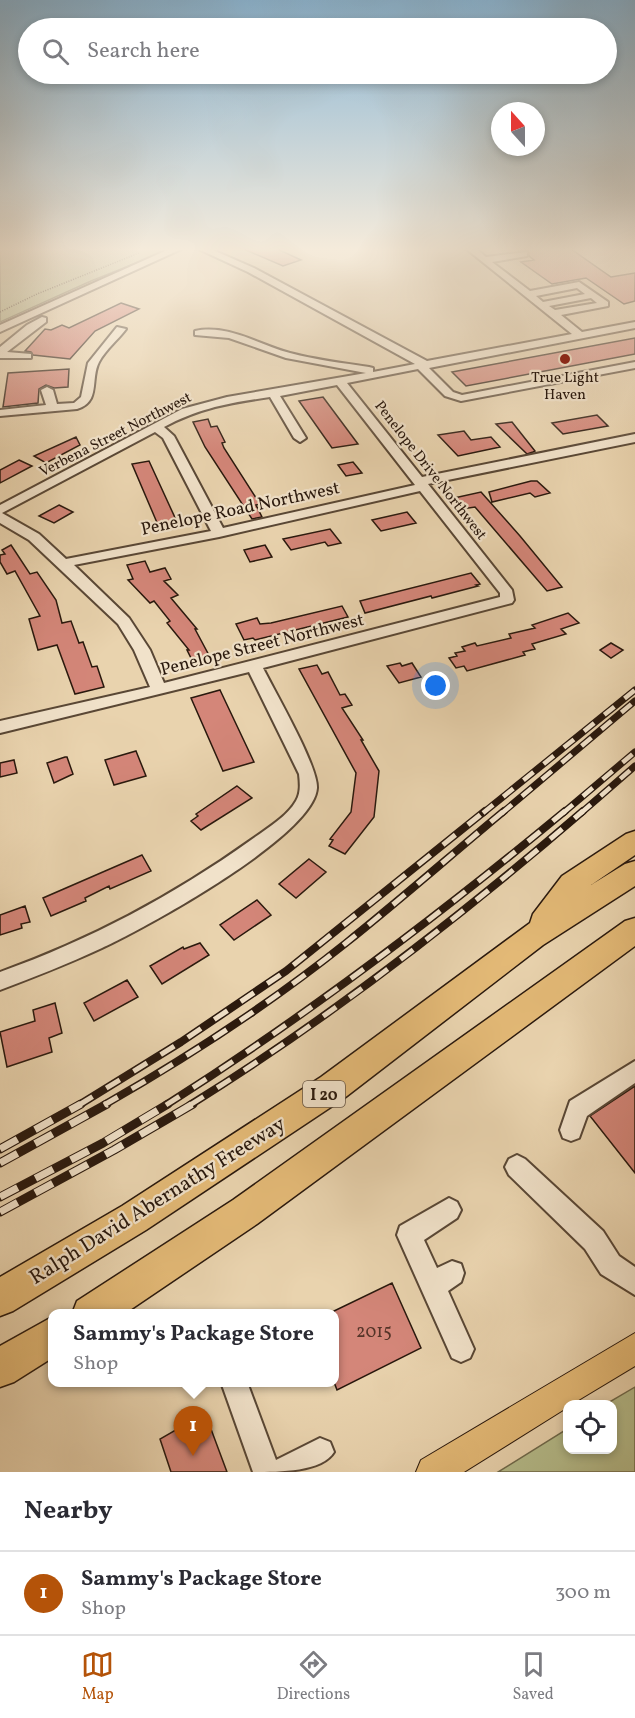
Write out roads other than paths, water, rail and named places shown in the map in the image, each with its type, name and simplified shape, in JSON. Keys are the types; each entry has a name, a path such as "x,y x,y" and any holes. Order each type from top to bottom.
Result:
{"highway":[{"path":"533,936 572,884 635,841"},
{"name":"Ralph David Abernathy Freeway","path":"0,1298 134,1218 332,1088 533,936 635,872"},
{"path":"98,1309 245,1212 635,930"},
{"path":"0,1368 48,1338"}],"main road":[{"path":"433,1472 635,1348"}],"street":[{"path":"0,329 29,316"},
{"path":"0,354 37,322 50,316"},
{"path":"333,316 423,366 449,394 461,398 635,365"},
{"path":"554,316 581,336"},
{"name":"Verbena Street Northwest","path":"0,510 186,411 211,403 423,366 635,325"},
{"path":"0,413 77,406 86,401 90,391 91,368 121,329"},
{"path":"200,333 218,332 240,336 244,340 277,353 326,365 368,370 378,374"},
{"path":"0,354 27,356"},
{"path":"594,373 604,382"},
{"name":"Penelope Drive Northwest","path":"340,381 496,579"},
{"path":"47,390 49,401 54,408"},
{"path":"273,393 300,438"},
{"path":"156,427 168,436 219,533"},
{"name":"Penelope Road Northwest","path":"65,563 219,533 420,484 635,438"},
{"path":"0,517 34,537 65,563 124,621 142,650 159,690"},
{"name":"Penelope Street Northwest","path":"0,727 159,690 502,603 507,600 507,593 496,579"},
{"path":"0,981 126,927 220,872 267,838 302,808 309,792 308,774 254,666"},
{"path":"571,1130 578,1109 635,1071"},
{"path":"517,1167 594,1240 610,1265 635,1282"},
{"path":"449,1210 409,1235 442,1280 461,1349"},
{"path":"235,1387 267,1472"},
{"path":"282,1472 320,1452"}],"railway":[{"path":"483,813 635,690"},
{"path":"502,813 635,701"},
{"path":"563,813 635,752"},
{"path":"581,813 635,766"},
{"path":"79,1105 181,1042 286,971 485,811"},
{"path":"104,1105 198,1048 259,1008 318,965 504,811"},
{"path":"166,1105 320,1001 419,927 565,811"},
{"path":"190,1105 293,1037 392,966 489,890 583,811"},
{"path":"0,1149 81,1104"},
{"path":"0,1163 107,1104"},
{"path":"0,1197 103,1143 168,1104"},
{"path":"0,1212 193,1104"}],"place":[{"name":"True Light Haven","path":"565,359"},
{"name":"Sammy's Package Store","path":"193,1456"}]}
